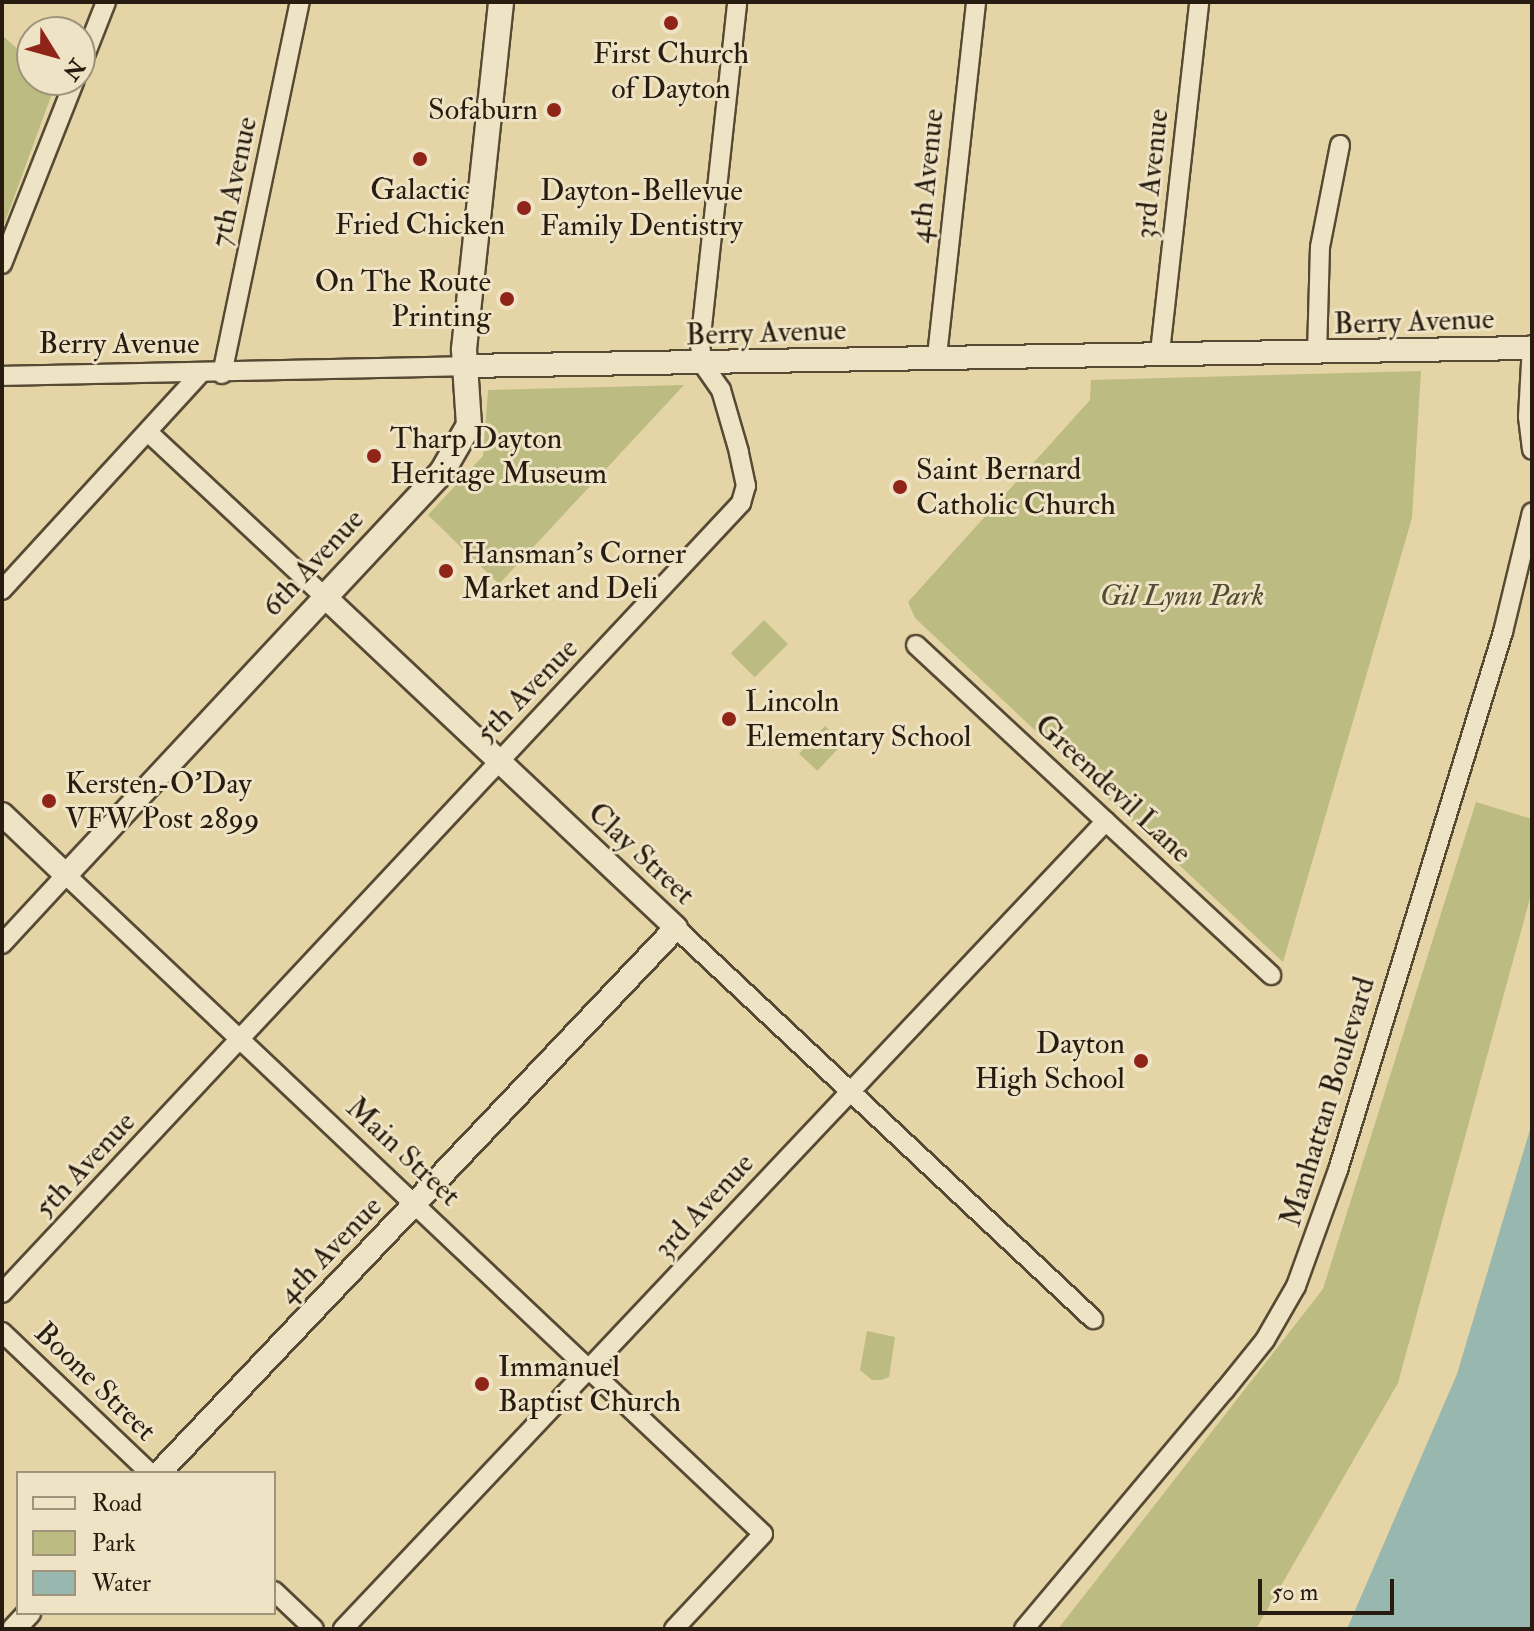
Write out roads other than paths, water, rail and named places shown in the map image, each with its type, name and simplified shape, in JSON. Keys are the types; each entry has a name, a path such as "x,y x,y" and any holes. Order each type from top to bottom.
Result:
{"main road":[{"name":"6th Avenue","path":"325,597 454,457 471,413 465,366 501,2"}],"street":[{"path":"96,27 106,2"},
{"name":"7th Avenue","path":"222,374 300,2"},
{"name":"5th Avenue","path":"2,1293 741,503 746,486 739,452 721,390 703,364 700,345 737,2"},
{"name":"4th Avenue","path":"937,356 976,2"},
{"name":"3rd Avenue","path":"1160,352 1199,2"},
{"path":"2,264 69,96"},
{"path":"1317,354 1320,247 1340,145"},
{"path":"1532,347 1528,417 1532,450"},
{"name":"Berry Avenue","path":"2,376 222,374 352,368 703,364 1160,352 1317,354 1532,347"},
{"path":"2,590 201,373"},
{"name":"Clay Street","path":"149,433 1093,1319"},
{"name":"Manhattan Boulevard","path":"1024,1629 1241,1371 1296,1286 1338,1170 1503,632 1532,512"},
{"name":"6th Avenue","path":"2,944 325,597"},
{"name":"Greendevil Lane","path":"916,645 1271,975"},
{"name":"Main Street","path":"2,814 763,1534 674,1629"},
{"name":"3rd Avenue","path":"343,1629 1106,821"},
{"name":"4th Avenue","path":"161,1471 676,928"},
{"name":"Boone Street","path":"2,1332 148,1471"},
{"path":"276,1593 314,1629"}],"water":[{"path":"1532,1123 1532,1629 1347,1629 1457,1374"}],"place":[{"name":"First Church of Dayton","path":"671,23"},
{"name":"Sofaburn","path":"554,110"},
{"name":"Galactic Fried Chicken","path":"420,159"},
{"name":"Dayton-Bellevue Family Dentistry","path":"524,208"},
{"name":"On The Route Printing","path":"507,299"},
{"name":"Tharp Dayton Heritage Museum","path":"374,456"},
{"name":"Saint Bernard Catholic Church","path":"900,487"},
{"name":"Hansman’s Corner Market and Deli","path":"446,571"},
{"name":"Lincoln Elementary School","path":"729,719"},
{"name":"Kersten-O’Day VFW Post 2899","path":"49,801"},
{"name":"Dayton High School","path":"1141,1061"},
{"name":"Immanuel Baptist Church","path":"482,1384"}],"park label":[{"name":"Gil Lynn Park","path":"1182,596"}]}
